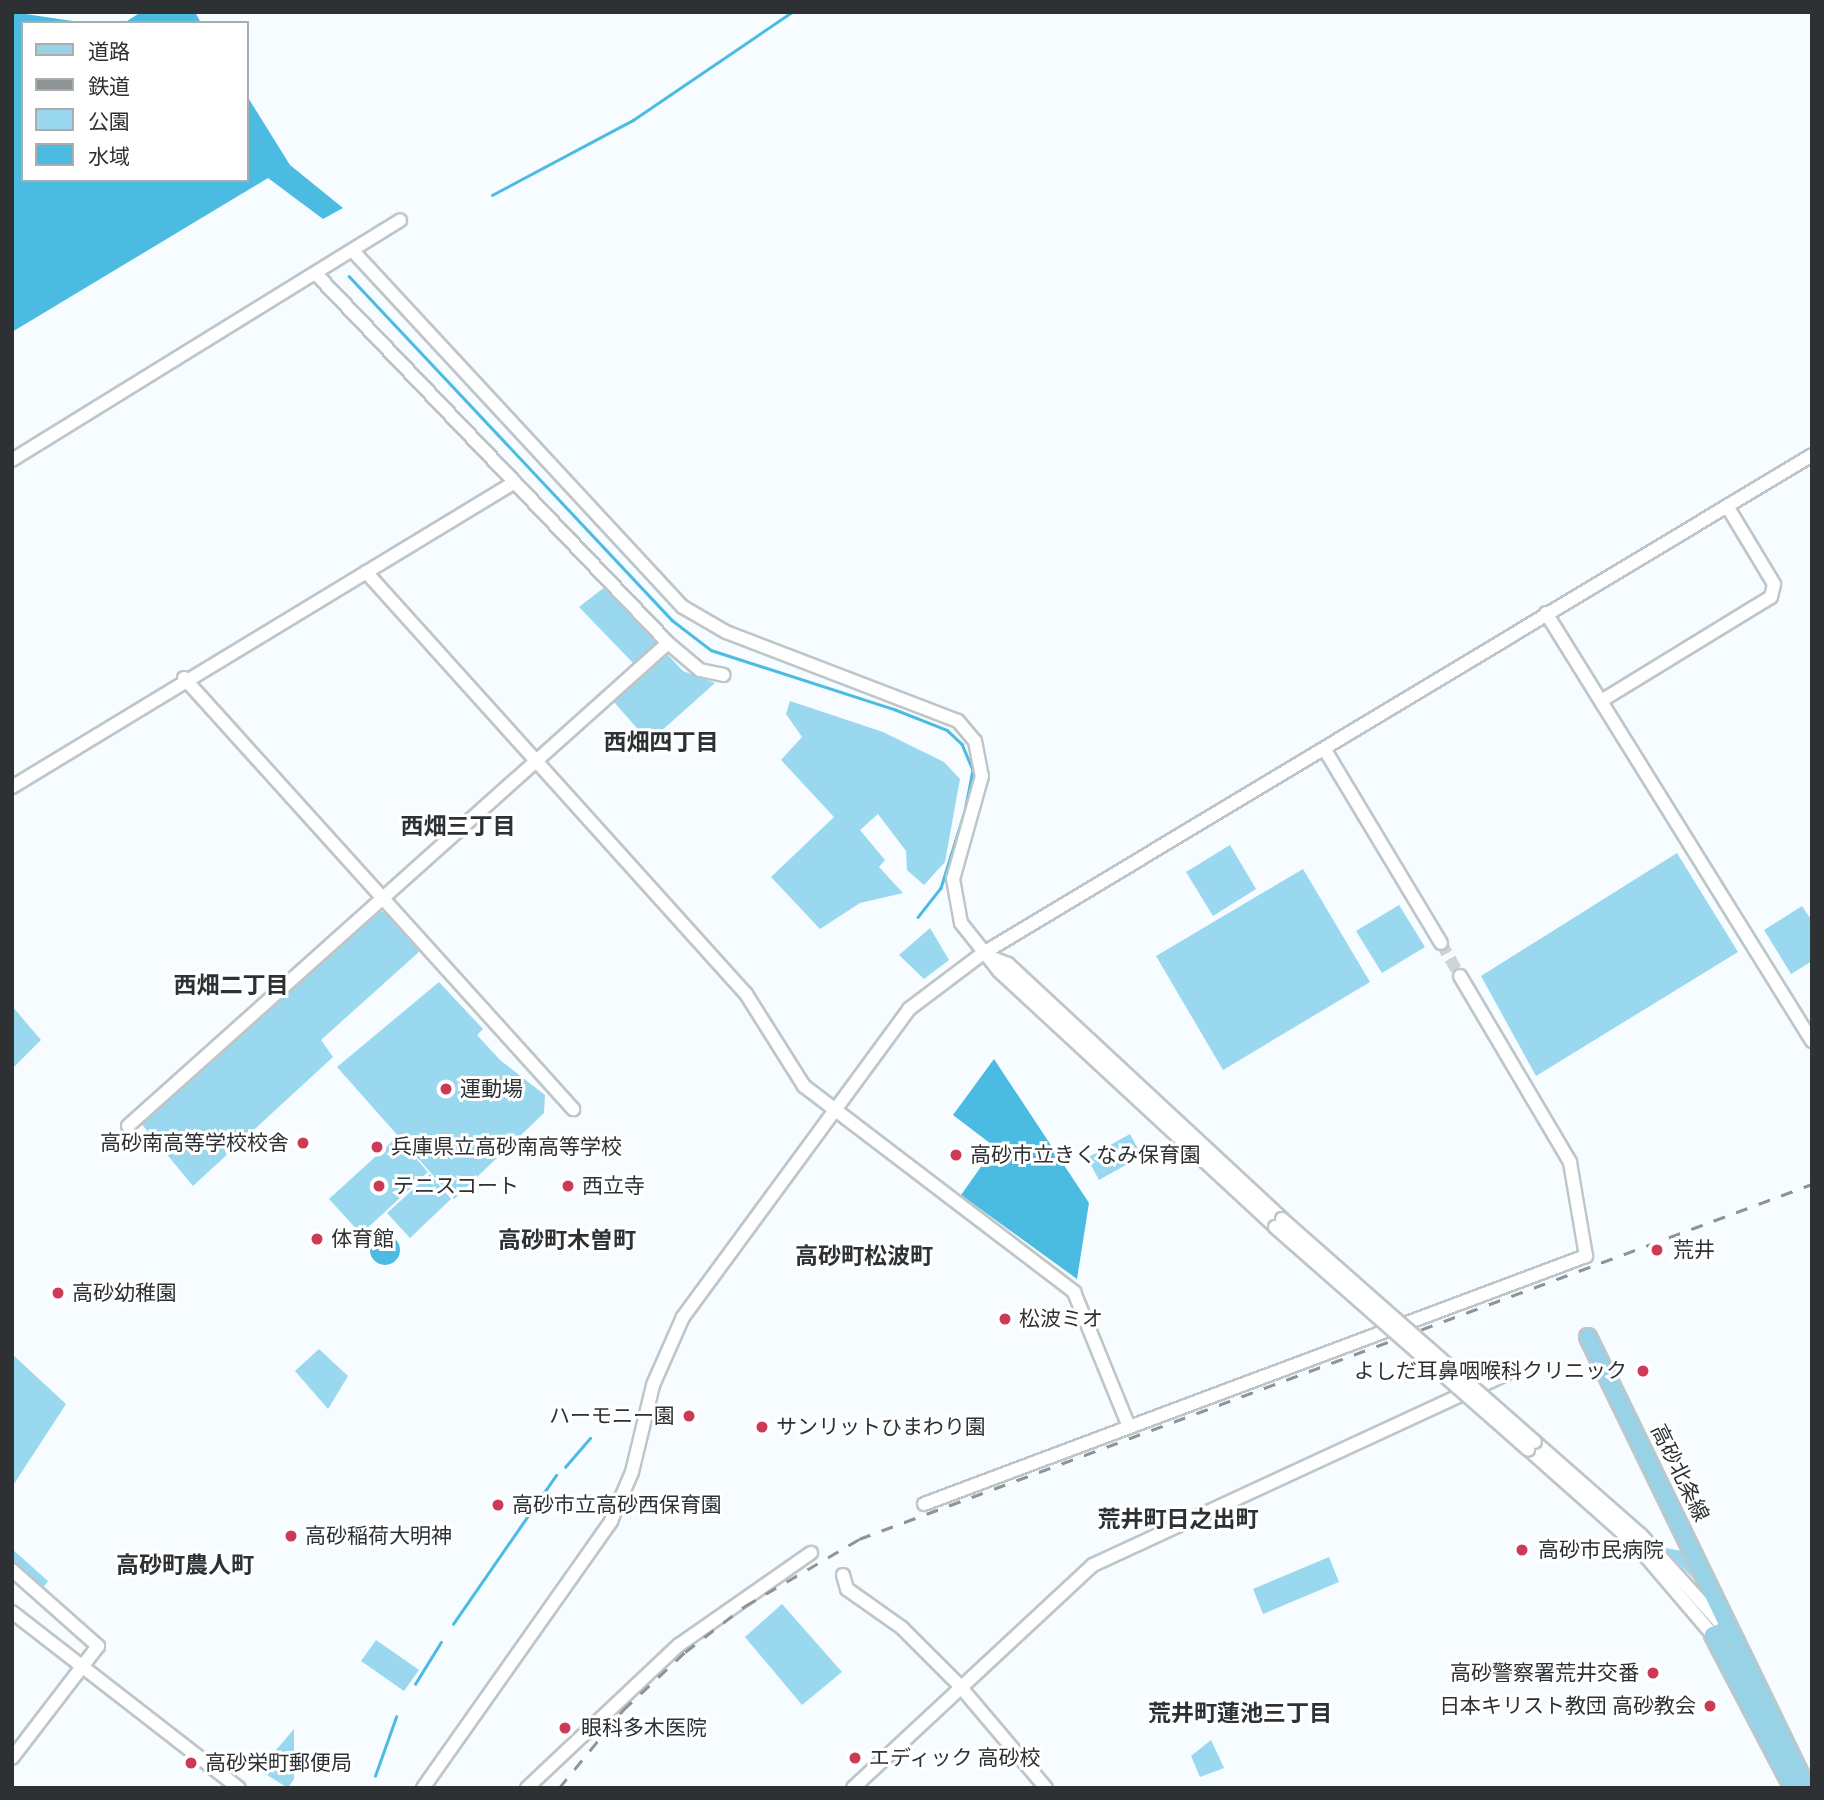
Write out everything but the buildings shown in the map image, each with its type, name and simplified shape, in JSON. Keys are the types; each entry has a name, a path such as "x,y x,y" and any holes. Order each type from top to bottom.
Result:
{"main road":[{"name":"高砂北条線","path":"1588,1337 1722,1607 1719,1633 1793,1788"},
{"name":"高砂北条線","path":"1719,1633 1807,1788"}],"street":[{"path":"12,460 400,220"},
{"path":"353,251 683,607 726,632 931,706 962,726 980,754 982,776 953,894 961,923 982,954 1008,964 1279,1223 1532,1446 1642,1535 1719,1633"},
{"path":"316,274 668,643 700,670 723,675"},
{"path":"423,1788 607,1528 632,1472 653,1385 683,1317 831,1111 909,1009 982,954 1812,455"},
{"path":"12,787 184,678 515,482"},
{"path":"1601,701 1771,597 1774,584 1727,506"},
{"path":"366,572 746,994 788,1065 831,1111 1074,1292 1129,1427"},
{"path":"1546,613 1812,1041"},
{"path":"128,1126 535,759 668,643"},
{"path":"184,678 573,1109"},
{"path":"1325,750 1441,943"},
{"path":"924,1504 1586,1256 1570,1162 1460,976"},
{"path":"853,1788 1053,1596 1109,1556 1505,1375"},
{"path":"527,1788 679,1645 811,1553"},
{"path":"12,1570 98,1646 12,1758"},
{"path":"843,1575 847,1589 902,1628 959,1685 1046,1788"},
{"path":"12,1612 86,1664 239,1788"}],"green space":[{"path":"606,586 659,641 634,664 579,607"},
{"path":"666,653 683,671 715,683 649,742 614,702"},
{"path":"790,701 883,732 944,762 960,779 945,862 924,885 907,870 906,851 878,814 860,830 885,860 879,867 903,893 860,903 820,929 771,877 834,817 781,760 802,737 786,714"},
{"path":"1230,845 1256,889 1213,916 1186,872"},
{"path":"1677,853 1738,952 1536,1076 1481,976"},
{"path":"1303,869 1370,982 1223,1070 1156,956"},
{"path":"1399,905 1425,947 1382,973 1356,931"},
{"path":"1802,906 1812,921 1812,961 1791,974 1764,930"},
{"path":"377,911 386,912 420,951 321,1040 333,1057 193,1186 140,1122"},
{"path":"930,928 949,960 924,979 899,955"},
{"name":"運動場","path":"439,982 483,1029 477,1035 500,1060 545,1095 544,1113 454,1199 337,1067"},
{"path":"12,1006 41,1040 12,1069"},
{"path":"1130,1134 1142,1156 1099,1180 1087,1158"},
{"name":"テニスコート","path":"397,1137 428,1172 361,1234 329,1199"},
{"path":"430,1174 451,1199 410,1238 387,1213"},
{"path":"319,1349 348,1376 328,1409 295,1371"},
{"path":"12,1354 66,1404 12,1487 14,1463"},
{"path":"12,1549 48,1581 42,1589 12,1561"},
{"path":"1665,1550 1687,1552 1703,1588"},
{"path":"1329,1557 1339,1582 1263,1614 1253,1589"},
{"path":"782,1604 842,1672 802,1705 745,1637"},
{"path":"376,1640 419,1670 404,1691 361,1661"},
{"path":"294,1729 294,1779 288,1788 259,1770"},
{"path":"1211,1740 1224,1768 1200,1777 1191,1756"}],"water":[{"path":"12,12 73,21 21,21 21,182 248,182 248,98 290,165 343,208 323,219 268,178 12,332"},
{"path":"141,12 195,12 200,21 127,21"},
{"path":"994,1059 1089,1203 1077,1279 961,1195 995,1147 953,1115"},
{"path":"385,1235 396,1239 400,1250 396,1261 385,1265 374,1261 370,1250 374,1239"}],"waterway":[{"path":"492,195 633,120 792,12"},
{"path":"349,276 672,620 711,650 894,709 947,730 962,744 973,770 965,811 941,888 918,917"},
{"path":"565,1467 590,1438"},
{"path":"453,1624 556,1475"},
{"path":"415,1684 441,1642"},
{"path":"375,1776 396,1717"}],"tunnel":[{"path":"1441,943 1460,976"}],"railway":[{"path":"559,1788 623,1710 685,1652 745,1606 859,1539 1812,1184"}],"place":[{"name":"運動場","path":"446,1089"},
{"name":"高砂南高等学校校舎","path":"303,1143"},
{"name":"兵庫県立高砂南高等学校","path":"377,1147"},
{"name":"高砂市立きくなみ保育園","path":"956,1155"},
{"name":"テニスコート","path":"379,1186"},
{"name":"西立寺","path":"568,1186"},
{"name":"体育館","path":"317,1239"},
{"name":"荒井","path":"1657,1250"},
{"name":"高砂幼稚園","path":"58,1293"},
{"name":"松波ミオ","path":"1005,1319"},
{"name":"よしだ耳鼻咽喉科クリニック","path":"1643,1371"},
{"name":"ハーモニー園","path":"689,1416"},
{"name":"サンリットひまわり園","path":"762,1427"},
{"name":"高砂市立高砂西保育園","path":"498,1505"},
{"name":"高砂稲荷大明神","path":"291,1536"},
{"name":"高砂市民病院","path":"1522,1550"},
{"name":"高砂警察署荒井交番","path":"1653,1673"},
{"name":"日本キリスト教団 高砂教会","path":"1710,1706"},
{"name":"眼科多木医院","path":"565,1728"},
{"name":"エディック 高砂校","path":"855,1758"},
{"name":"高砂栄町郵便局","path":"191,1763"}],"district":[{"name":"西畑四丁目","path":"661,743"},
{"name":"西畑三丁目","path":"458,827"},
{"name":"西畑二丁目","path":"231,986"},
{"name":"高砂町木曽町","path":"567,1241"},
{"name":"高砂町松波町","path":"864,1257"},
{"name":"荒井町日之出町","path":"1178,1520"},
{"name":"高砂町農人町","path":"185,1566"},
{"name":"荒井町蓮池三丁目","path":"1240,1714"}]}
